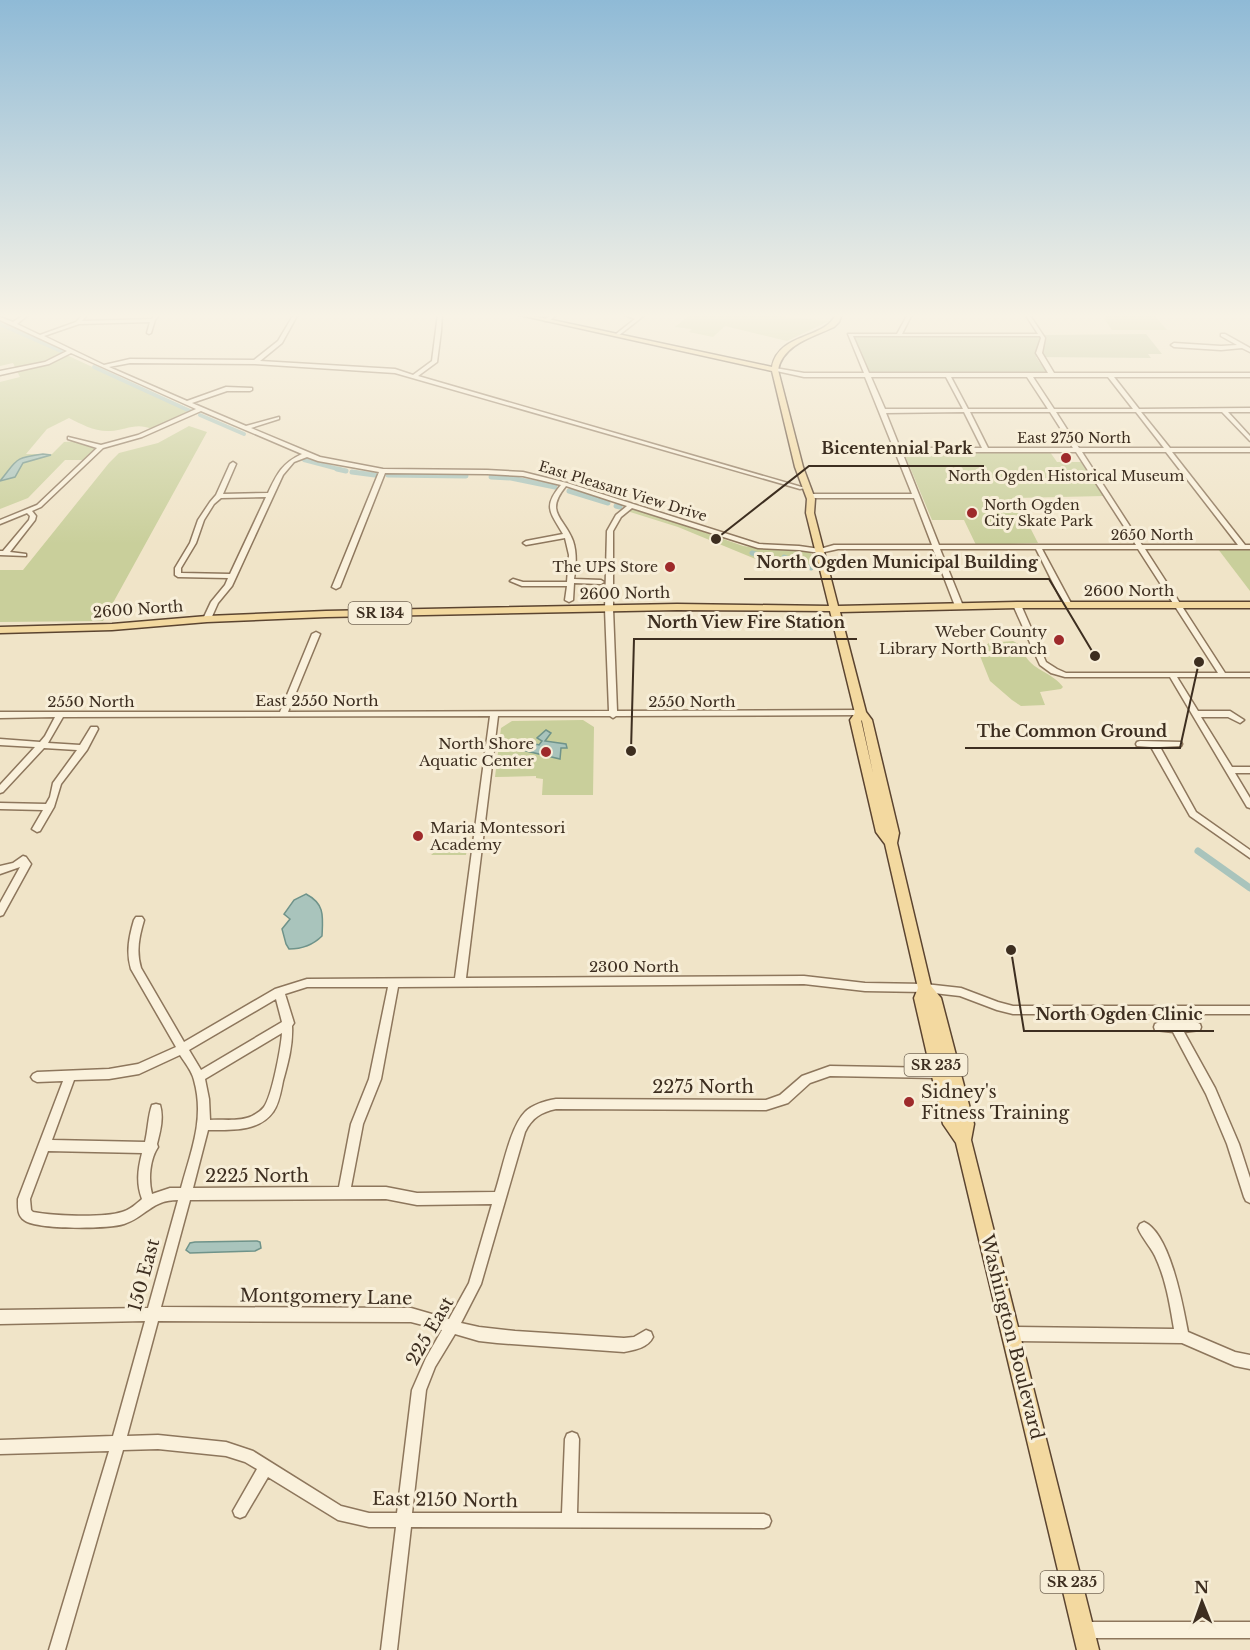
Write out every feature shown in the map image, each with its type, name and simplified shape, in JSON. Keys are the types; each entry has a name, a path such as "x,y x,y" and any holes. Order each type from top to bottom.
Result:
{"main road":[{"path":"780,391 834,607"},
{"path":"802,483 810,496 810,508"},
{"name":"2600 North","path":"0,630 112,627 207,619 326,614 609,609 834,607 876,609 1017,605 1250,605"},
{"name":"SR 235","path":"834,607 861,713"},
{"name":"Washington Boulevard","path":"891,843 882,832 855,720 861,713 867,720 893,833 891,843 925,988 934,998 966,1124 963,1140"},
{"name":"Washington Boulevard","path":"925,988 921,998 938,1073 951,1124 963,1140 1086,1640"}],"street":[{"name":"East Pleasant View Drive","path":"160,391 306,454 345,466 383,471 523,474 566,484 747,544 766,547 819,548"},
{"path":"187,403 220,391"},
{"path":"469,391 802,483"},
{"path":"874,391 959,606"},
{"path":"956,391 986,450"},
{"path":"1040,391 1223,675"},
{"path":"1123,391 1246,547"},
{"path":"0,522 45,502 101,447 140,436 201,409"},
{"path":"883,411 1250,411"},
{"path":"1224,411 1250,439"},
{"path":"246,428 277,418"},
{"path":"70,438 101,447"},
{"name":"East 2750 North","path":"898,450 1250,450"},
{"path":"207,619 215,602 228,586 285,467 306,454"},
{"path":"233,464 219,496 201,520 193,543 178,568 178,575 233,576"},
{"path":"336,587 383,471"},
{"path":"566,484 553,499 551,507 566,536 571,552 568,600"},
{"path":"219,496 270,495"},
{"path":"810,496 916,496"},
{"path":"613,715 609,609 610,531 618,516 632,505"},
{"path":"3,553 32,520 33,516 28,511"},
{"path":"526,543 566,536"},
{"path":"1038,547 1068,605"},
{"name":"2650 North","path":"819,548 1246,547"},
{"path":"3,553 24,555"},
{"path":"513,581 522,584 601,582"},
{"path":"1017,605 1043,663 1054,671 1082,675 1250,675"},
{"path":"283,714 316,633"},
{"path":"1172,675 1250,805"},
{"name":"2550 North","path":"451,714 861,713"},
{"path":"0,790 40,746 61,714"},
{"name":"2550 North","path":"0,715 183,714"},
{"name":"East 2550 North","path":"183,714 451,714"},
{"path":"460,981 494,714"},
{"path":"1196,714 1230,714 1240,720"},
{"path":"38,829 50,807 57,783 84,748 94,729"},
{"path":"0,742 84,748"},
{"path":"1140,744 1178,744"},
{"path":"1154,744 1191,812 1246,852"},
{"path":"1229,770 1250,770"},
{"path":"0,806 50,807"},
{"path":"0,870 16,865 23,859 26,864 0,912"},
{"name":"150 East","path":"57,1650 118,1444 204,1125 199,1077 136,969 131,955 133,938 139,920"},
{"name":"2300 North","path":"36,1077 109,1074 138,1069 184,1048 279,992 307,983 778,980 961,992 1013,1010 1250,1010"},
{"path":"344,1193 357,1124 375,1079 394,982"},
{"path":"204,1125 251,1123 263,1118 270,1108 289,1036 289,1023 284,1001 279,992"},
{"path":"199,1077 289,1023"},
{"path":"1159,1027 1196,1026"},
{"path":"1176,1027 1215,1102 1233,1144 1250,1197"},
{"name":"2275 North","path":"532,1112 543,1106 556,1104 766,1105 784,1099 806,1079 830,1071 938,1073"},
{"path":"70,1076 44,1146 152,1147"},
{"path":"147,1200 142,1181 155,1133 156,1108"},
{"name":"225 East","path":"389,1650 419,1390 429,1364 475,1284 519,1131 524,1120 532,1112"},
{"name":"2225 North","path":"44,1146 24,1199 24,1213 37,1220 114,1220 133,1213 147,1200 158,1196 185,1194 386,1193 417,1199 499,1198"},
{"path":"1144,1228 1155,1240 1176,1297 1182,1336"},
{"name":"Montgomery Lane","path":"0,1317 153,1314 411,1315 489,1335 624,1345 636,1343 646,1337"},
{"path":"1011,1334 1182,1336 1235,1359 1250,1362"},
{"path":"569,1520 572,1439"},
{"name":"East 2150 North","path":"0,1447 158,1443 226,1449 248,1456 338,1513 369,1520 764,1521"},
{"path":"240,1511 266,1467"},
{"path":"1086,1640 1250,1630"}],"green space":[{"path":"0,391 148,391 192,410 152,429 136,426 104,431 88,427 69,418 47,429 26,454 52,454 64,442 78,441 96,447 83,460 65,460 28,498 0,509"},
{"path":"189,426 207,432 103,621 0,622 0,570 23,570 119,453 158,443"},
{"path":"1050,452 1057,462 1081,462 1104,496 1015,498 1038,543 976,545 964,520 932,520 904,453"},
{"path":"633,507 743,546 809,551 812,555 811,568 774,569 775,567 678,527 627,511"},
{"path":"1218,549 1250,549 1250,591"},
{"path":"1013,641 1020,645 1021,657 1026,657 1034,666 1054,678 1063,687 1040,692 1045,705 1021,706 990,681 978,651 989,643"},
{"name":"North Shore Aquatic Center","path":"583,720 594,727 593,795 542,795 543,779 536,778 536,776 495,777 501,728 512,721"},
{"path":"445,843 468,843 466,855 431,855"}],"water":[{"path":"51,455 23,463 15,477 0,481 21,458"},
{"path":"546,730 551,733 545,741 566,744 567,748 561,748 560,759 522,750 529,742 539,745 542,741 537,738"},
{"path":"306,894 317,902 322,911 322,936 307,946 289,949 282,929 290,919 284,914 294,900"},
{"path":"195,1242 260,1242 261,1248 255,1251 190,1253 186,1250 190,1243"}],"waterway":[{"path":"146,391 190,411"},
{"path":"200,415 244,434"},
{"path":"304,460 342,470"},
{"path":"337,469 346,471"},
{"path":"352,472 375,475"},
{"path":"388,475 466,476"},
{"path":"491,477 511,478 555,487"},
{"path":"569,491 608,503"},
{"path":"616,506 620,507"},
{"path":"752,553 762,556"},
{"path":"784,557 811,568"},
{"path":"1198,851 1250,888"}],"place":[{"name":"North Ogden Historical Museum","path":"1066,458"},
{"name":"North Ogden City Skate Park","path":"972,513"},
{"name":"Bicentennial Park","path":"716,539"},
{"name":"The UPS Store","path":"670,567"},
{"name":"Weber County Library North Branch","path":"1059,640"},
{"name":"North Ogden Municipal Building","path":"1095,656"},
{"name":"The Common Ground","path":"1199,662"},
{"name":"North View Fire Station","path":"631,751"},
{"name":"North Shore Aquatic Center","path":"546,752"},
{"name":"Maria Montessori Academy","path":"418,836"},
{"name":"North Ogden Clinic","path":"1011,950"},
{"name":"Sidney's Fitness Training","path":"909,1102"}]}
